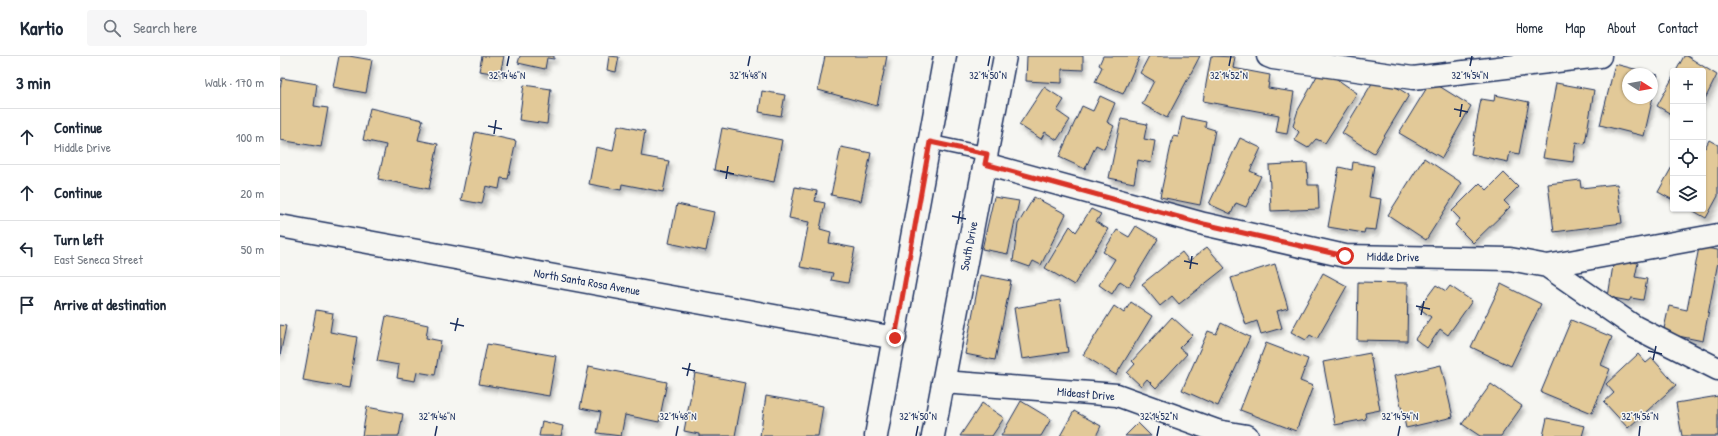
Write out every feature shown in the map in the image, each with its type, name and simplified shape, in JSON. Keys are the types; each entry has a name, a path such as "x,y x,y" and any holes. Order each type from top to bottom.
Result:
{"street":[{"path":"876,436 945,56"},
{"name":"South Drive","path":"933,436 1005,56"},
{"path":"1268,56 1273,58 1413,78 1600,56"},
{"name":"Middle Drive","path":"986,159 1204,224 1345,256 1510,259 1547,266 1718,235"},
{"name":"North Santa Rosa Avenue","path":"280,226 895,338"},
{"name":"Middle Drive","path":"1547,266 1635,327 1718,370"},
{"name":"Mideast Drive","path":"943,382 1117,395 1217,431 1247,436"}],"lane":[{"path":"930,142 986,159"}],"building":[{"path":"339,56 349,56 372,60 366,93 333,87"},
{"path":"482,56 504,56 500,74 479,71"},
{"path":"520,56 554,56 554,59 547,58 545,69 518,63"},
{"path":"609,56 619,57 616,72 607,70"},
{"path":"825,56 887,56 877,106 818,90"},
{"path":"1027,56 1083,56 1083,70 1062,69 1062,83 1026,81"},
{"path":"1103,56 1140,56 1123,94 1095,82 1102,67 1099,65"},
{"path":"1149,56 1200,56 1167,118 1142,104 1154,81 1140,73"},
{"path":"1211,56 1235,57 1233,68 1270,75 1268,88 1294,92 1287,134 1276,132 1279,115 1203,101"},
{"path":"1684,56 1687,56 1706,68 1678,68"},
{"path":"1615,64 1631,68 1622,68 1622,104 1651,104 1644,136 1600,125"},
{"path":"1706,68 1717,75 1706,97"},
{"path":"1318,74 1331,75 1357,93 1325,143 1316,139 1308,148 1294,140 1299,132 1293,126 1298,110"},
{"path":"1377,75 1409,95 1374,153 1342,133"},
{"path":"282,78 317,84 314,106 328,108 321,147 280,140 280,89"},
{"path":"1431,81 1471,106 1442,158 1399,133"},
{"path":"1670,82 1670,113 1657,106"},
{"path":"1556,83 1594,90 1585,144 1576,142 1573,162 1543,158"},
{"path":"524,85 551,89 547,124 519,120"},
{"path":"1044,87 1064,100 1057,111 1070,120 1057,140 1045,132 1041,139 1019,125"},
{"path":"762,91 785,95 781,116 759,112"},
{"path":"1495,95 1529,102 1519,154 1510,152 1508,162 1471,154 1481,99 1494,101"},
{"path":"1100,96 1115,103 1107,122 1114,126 1104,149 1096,145 1085,169 1059,157 1082,106 1093,111"},
{"path":"370,108 423,120 418,140 438,144 429,189 378,179 386,145 363,140"},
{"path":"1182,117 1206,122 1205,127 1215,130 1200,205 1160,197 1173,136 1178,137"},
{"path":"1121,119 1147,124 1144,139 1155,141 1151,163 1138,160 1134,183 1109,178"},
{"path":"618,125 645,131 641,156 669,161 663,192 622,184 621,190 589,184 596,147 613,151"},
{"path":"722,128 782,140 774,182 714,170"},
{"path":"475,132 516,141 508,179 501,178 499,189 486,186 482,204 461,200"},
{"path":"1240,138 1261,148 1250,171 1261,176 1246,207 1236,203 1231,214 1209,204"},
{"path":"1709,140 1718,145 1718,196 1706,218 1695,212 1706,212 1706,146"},
{"path":"841,147 871,153 861,201 831,195"},
{"path":"1424,158 1462,183 1426,240 1388,215"},
{"path":"1353,162 1374,166 1369,197 1381,199 1376,230 1365,229 1364,233 1328,227 1339,167 1352,170"},
{"path":"1307,163 1308,185 1318,185 1319,209 1271,211 1269,165"},
{"path":"1670,170 1670,198 1658,192"},
{"path":"1504,173 1518,187 1504,201 1510,207 1473,243 1455,225 1460,219 1452,211 1480,183 1487,190"},
{"path":"1580,180 1581,188 1617,184 1622,223 1554,232 1548,184"},
{"path":"795,187 817,191 815,201 825,203 820,229 831,232 829,243 855,248 848,283 831,280 833,273 800,267 809,222 789,218"},
{"path":"994,197 1019,201 1008,254 982,249"},
{"path":"1034,197 1066,214 1041,265 1033,261 1030,267 1013,261 1018,224"},
{"path":"677,204 714,212 706,251 669,243"},
{"path":"1091,209 1101,214 1096,222 1108,229 1074,285 1045,268 1070,226 1076,232"},
{"path":"1136,226 1158,239 1129,287 1120,281 1112,294 1099,285 1115,259 1103,252 1117,230 1129,237"},
{"path":"1207,247 1225,268 1179,304 1172,296 1160,306 1142,284 1182,252 1189,261"},
{"path":"1699,247 1718,250 1718,262 1703,341 1663,333 1669,306 1687,310"},
{"path":"1614,259 1638,263 1635,277 1647,279 1643,300 1631,298 1629,301 1608,297"},
{"path":"1275,264 1288,308 1277,311 1282,328 1261,334 1257,321 1246,325 1231,278"},
{"path":"1323,273 1347,286 1317,339 1310,335 1306,340 1291,332"},
{"path":"980,275 1011,281 995,360 965,354"},
{"path":"1358,282 1408,283 1407,341 1357,340"},
{"path":"1501,284 1541,304 1511,366 1471,347"},
{"path":"1436,285 1446,291 1450,286 1472,301 1448,335 1440,329 1427,348 1415,339 1431,317 1419,308"},
{"path":"1060,300 1068,352 1022,359 1014,308"},
{"path":"1131,302 1152,316 1116,375 1083,355 1114,306 1124,313"},
{"path":"316,310 333,313 330,332 357,337 349,388 303,380"},
{"path":"386,316 428,325 426,338 441,341 435,375 417,372 415,381 397,378 399,365 377,361"},
{"path":"1172,317 1192,335 1179,348 1187,354 1156,388 1147,379 1141,386 1127,373 1135,364 1132,361"},
{"path":"1571,320 1612,337 1601,365 1610,369 1592,413 1541,392"},
{"path":"1221,323 1250,337 1218,406 1182,390 1208,331 1216,334"},
{"path":"280,325 286,326 280,356"},
{"path":"1266,343 1308,359 1300,381 1313,386 1296,431 1240,410"},
{"path":"487,344 556,356 549,396 479,384"},
{"path":"1370,353 1380,410 1365,413 1366,419 1335,425 1323,362"},
{"path":"1638,354 1646,363 1652,358 1676,385 1628,428 1604,402 1614,393 1606,384"},
{"path":"1441,365 1453,417 1406,428 1394,376"},
{"path":"589,366 667,382 659,422 625,415 621,436 597,433 601,412 580,408"},
{"path":"695,373 745,383 735,436 699,436 699,434 684,431"},
{"path":"1491,384 1522,406 1501,436 1480,436 1462,424"},
{"path":"766,396 823,406 818,436 760,436"},
{"path":"1718,396 1718,436 1682,436 1676,403"},
{"path":"1021,401 1051,419 1041,436 1001,436"},
{"path":"982,403 1004,418 992,436 960,436"},
{"path":"367,407 403,414 399,436 362,436"},
{"path":"1074,411 1101,426 1096,436 1060,436"},
{"path":"1547,418 1585,426 1582,436 1543,436"},
{"path":"542,421 563,426 561,436 539,436"},
{"path":"1138,423 1151,436 1125,436"}],"route":[{"path":"895,338 930,142 987,154 985,164 1204,224 1345,256"}]}
